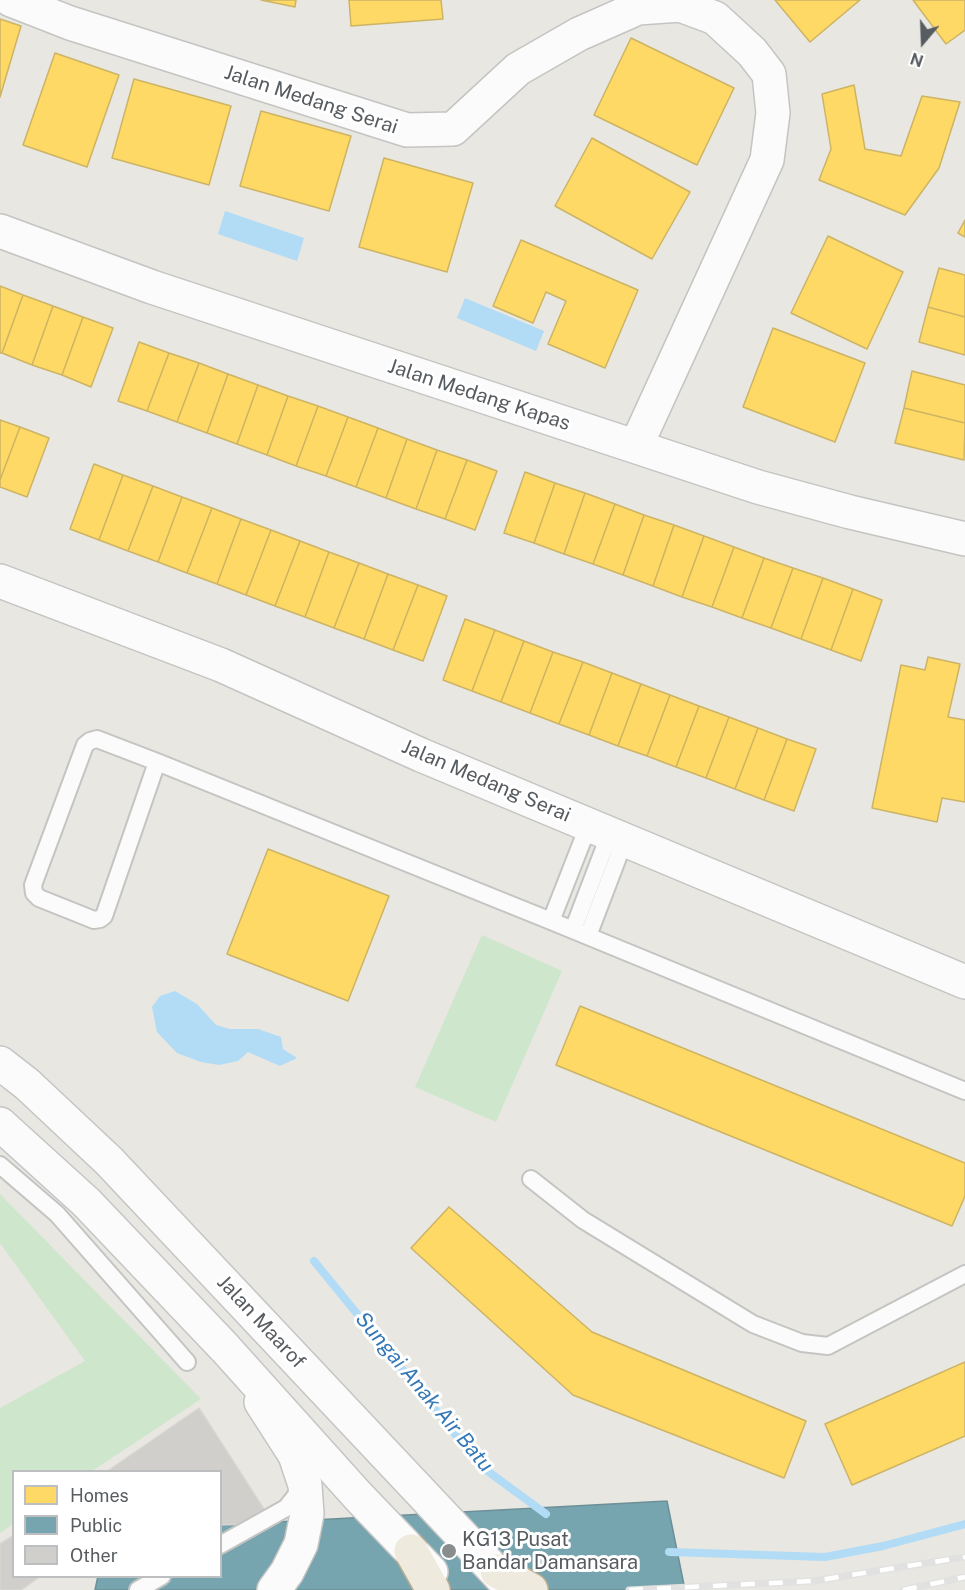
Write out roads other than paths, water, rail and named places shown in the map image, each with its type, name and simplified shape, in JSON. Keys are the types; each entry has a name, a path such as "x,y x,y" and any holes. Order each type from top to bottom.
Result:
{"highway":[{"path":"411,1551 433,1590"},
{"path":"505,1581 531,1590"}],"street":[{"name":"Jalan Medang Serai","path":"11,0 70,23 407,130 453,129 518,69 579,34 638,8 680,5 715,18 752,52 769,74 773,113 767,160 636,446"},
{"name":"Jalan Medang Kapas","path":"0,231 152,287 758,487 850,512 965,539"},
{"name":"Jalan Medang Serai","path":"2,588 221,664 420,755 965,981"},
{"name":"Jalan Maarof","path":"0,1063 27,1084 109,1161 505,1581"},
{"path":"0,1124 86,1202 225,1348 358,1496 449,1590"},
{"path":"225,1348 295,1455 304,1485 307,1514 301,1544 287,1572 274,1590"}],"lane":[{"path":"157,762 104,915 94,920 39,898 34,893 33,885 85,745 97,740 157,762 551,921 965,1091"},
{"path":"551,921 608,832"},
{"path":"580,933 608,832"},
{"path":"0,1165 57,1214 187,1362"},
{"path":"531,1179 583,1220 753,1324 802,1343 828,1346 965,1274"},
{"path":"222,1544 286,1508 304,1485"},
{"path":"138,1590 159,1578"}],"water":[{"path":"225,211 304,238 297,261 218,234"},
{"path":"465,298 544,331 536,351 457,318"},
{"path":"175,991 197,1004 216,1025 230,1029 258,1029 281,1037 283,1049 297,1058 280,1066 248,1052 238,1061 219,1065 201,1062 177,1053 157,1032 152,1007 160,996"}],"waterway":[{"name":"Sungai Anak Air Batu","path":"314,1261 482,1467 546,1514"},
{"name":"Sungai Anak Air Batu","path":"669,1552 825,1557 883,1546 965,1524"}],"railway":[{"path":"629,1590 813,1581 965,1557"},
{"path":"903,1590 965,1577"}],"place":[{"name":"KG13 Pusat Bandar Damansara","path":"449,1551"}]}
